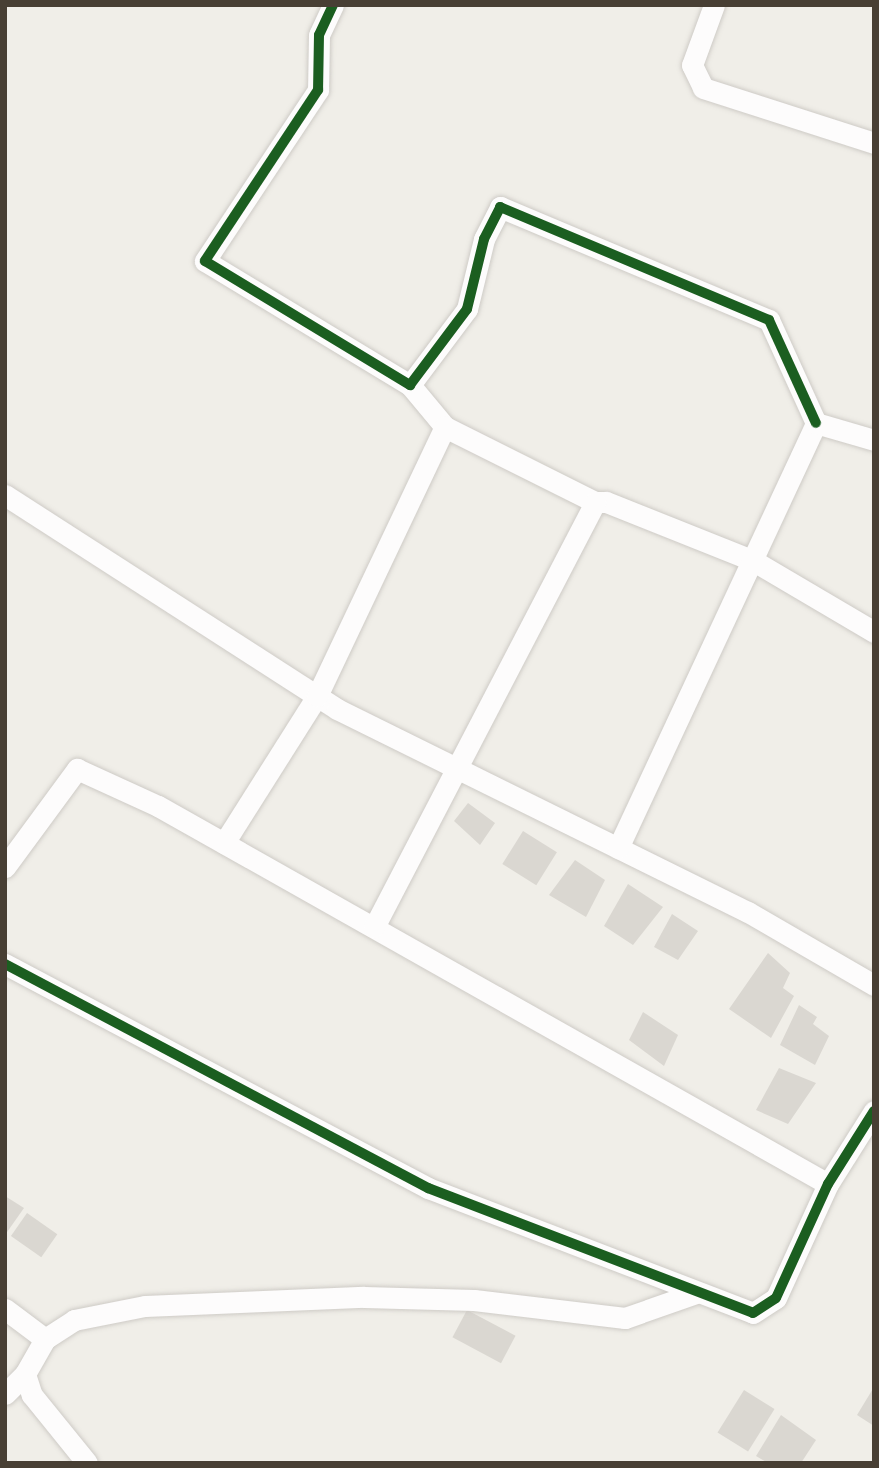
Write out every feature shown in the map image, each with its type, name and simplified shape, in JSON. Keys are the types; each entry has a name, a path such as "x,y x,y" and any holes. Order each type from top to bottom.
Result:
{"street":[{"path":"333,5 319,35 318,90 205,261 410,385 445,427 595,502 752,560 874,632"},
{"path":"713,5 692,65 703,88 874,144"},
{"path":"410,385 467,309 484,239 500,207 769,320 816,423 874,440"},
{"path":"618,848 816,423"},
{"path":"224,843 317,696 445,427"},
{"path":"5,495 317,696 748,912 874,985"},
{"path":"374,927 461,768 595,502"},
{"path":"5,867 77,769 224,843 828,1184"},
{"path":"5,964 428,1188 695,1293 753,1313 776,1298 828,1184 874,1111"},
{"path":"5,1394 25,1374 45,1339 74,1320 232,1299 474,1300 625,1318 695,1293"},
{"path":"5,1309 45,1339"},
{"path":"25,1374 32,1395 87,1463"}],"building":[{"path":"468,803 495,823 480,845 454,821"},
{"path":"523,831 557,852 536,885 502,864"},
{"path":"575,860 605,880 586,917 549,895"},
{"path":"628,884 663,907 633,945 604,926"},
{"path":"672,914 698,931 678,960 654,947"},
{"path":"768,953 790,973 783,988 794,996 771,1038 729,1009"},
{"path":"799,1005 817,1017 813,1024 829,1036 815,1065 780,1045"},
{"path":"643,1012 678,1035 664,1066 629,1040"},
{"path":"779,1068 816,1083 788,1124 756,1110"},
{"path":"5,1196 24,1208 5,1235"},
{"path":"27,1213 57,1234 41,1257 11,1236"},
{"path":"467,1310 516,1336 501,1363 452,1337"},
{"path":"874,1387 874,1426 857,1415"},
{"path":"744,1390 775,1409 748,1451 718,1432"},
{"path":"781,1415 816,1440 801,1463 768,1463 756,1456"}],"cycle path":[{"path":"333,5 319,35 318,90 205,261 410,385 467,309 484,239 500,207 769,320 816,423"},
{"path":"5,964 428,1188 753,1313 776,1298 828,1184 874,1111"}]}
